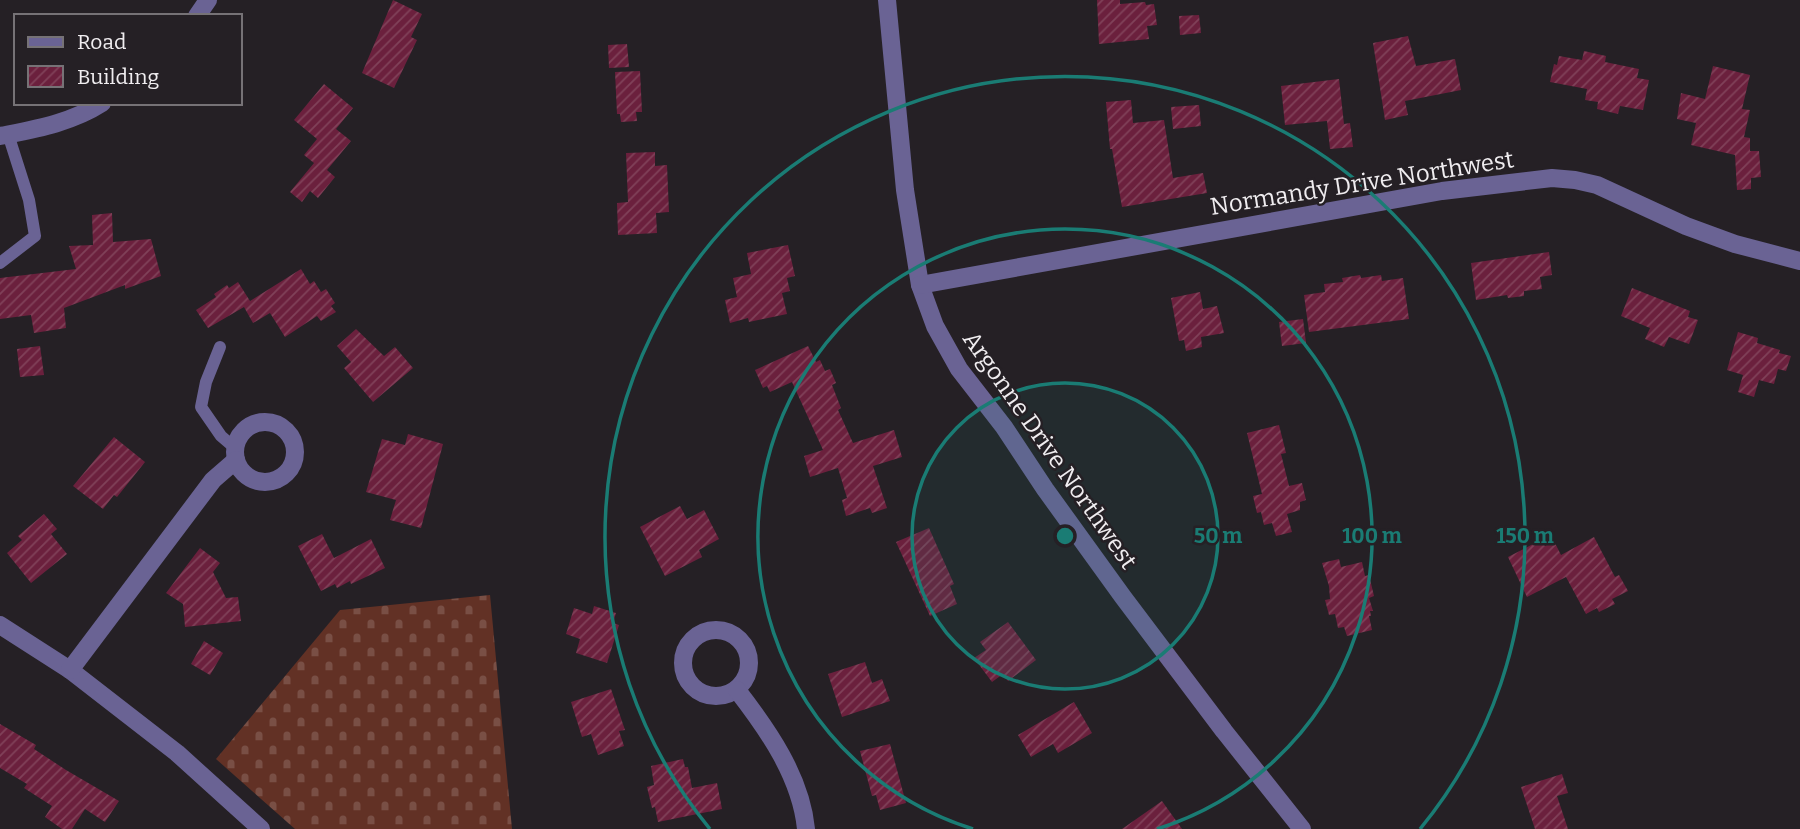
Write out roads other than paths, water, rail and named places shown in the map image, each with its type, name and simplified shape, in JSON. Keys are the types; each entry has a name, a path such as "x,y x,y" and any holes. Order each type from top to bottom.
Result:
{"street":[{"name":"Argonne Drive Northwest","path":"887,0 905,190 920,285 935,326 960,369 1004,426 1045,489 1123,597 1302,829"},
{"path":"4,135 53,124 87,113 99,105"},
{"name":"Normandy Drive Northwest","path":"920,285 1442,191 1552,178 1597,185 1735,244 1800,261"},
{"path":"70,670 235,454"},
{"path":"0,625 70,670 177,753 261,829"},
{"path":"737,690 763,722 785,762 795,786 806,829"}],"lane":[{"path":"0,263 35,236 29,200 4,135"},
{"path":"220,347 206,382 201,407 235,454"}]}
